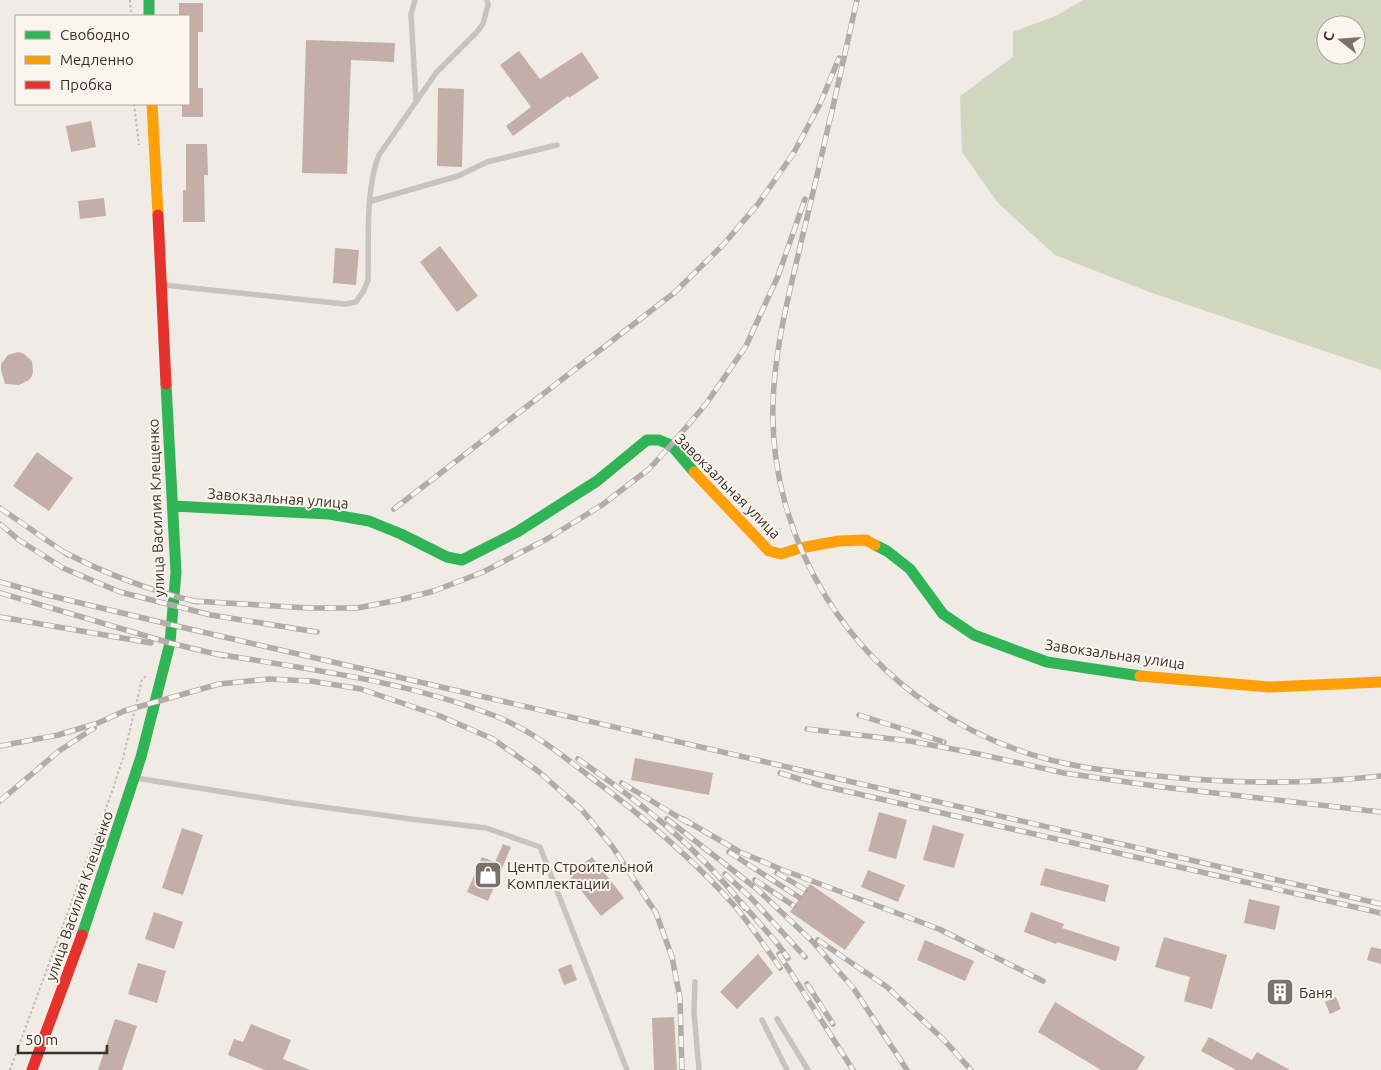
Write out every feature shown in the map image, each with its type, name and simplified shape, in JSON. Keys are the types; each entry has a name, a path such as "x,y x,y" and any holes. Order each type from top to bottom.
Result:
{"street":[{"path":"148,0 149,15"},
{"name":"улица Василия Клещенко","path":"32,1070 72,968 135,778 171,638 176,572 152,105"},
{"name":"Завокзальная улица","path":"173,506 329,514 369,521 401,534 447,557 462,560 517,532 597,481 647,440 660,440 671,445 698,477 769,551 781,554 800,548 839,541 866,540 887,551 910,569 943,614 974,635 1047,662 1140,676 1269,687 1381,682"}],"lane":[{"path":"416,0 411,14 416,101"},
{"path":"162,285 345,304 356,302 368,280 372,178 379,155 436,73 483,24 488,0"},
{"path":"371,201 458,176 487,162 557,144"},
{"path":"135,778 294,803 486,828 540,847 627,1070"},
{"path":"695,982 694,1012 699,1070"},
{"path":"777,1019 808,1070"},
{"path":"762,1020 787,1070"}],"path":[{"path":"130,0 131,15"},
{"path":"10,1070 123,758"}],"green space":[{"path":"1083,0 1381,0 1381,370 1149,292 1055,255 998,203 962,152 960,96 1013,57 1013,32 1058,15"}],"building":[{"path":"179,3 203,3 203,32 198,32 198,88 203,88 203,117 182,117 182,105 190,105 190,15 179,15"},
{"path":"306,40 395,43 394,62 351,60 347,174 302,173"},
{"path":"519,51 540,79 582,52 599,78 569,98 568,96 513,136 506,126 531,107 500,65"},
{"path":"438,88 464,89 462,167 437,166"},
{"path":"91,121 96,147 71,152 66,126"},
{"path":"186,144 207,144 208,175 204,175 205,222 183,222 183,190 186,190"},
{"path":"104,198 106,216 80,219 78,201"},
{"path":"440,246 478,296 457,312 420,262"},
{"path":"335,248 359,250 356,285 333,283"},
{"path":"18,352 24,354 32,361 32,376 29,380 19,385 5,384 1,364 8,355"},
{"path":"37,452 73,478 49,511 13,486"},
{"path":"635,758 713,773 709,795 631,780"},
{"path":"879,812 907,820 896,859 868,851"},
{"path":"933,825 964,834 954,868 923,860"},
{"path":"182,828 203,835 183,895 162,888"},
{"path":"503,844 511,847 488,901 467,892 482,857 495,862"},
{"path":"592,857 624,898 601,916 569,875"},
{"path":"1045,868 1109,885 1105,902 1040,885"},
{"path":"868,870 905,885 898,902 861,887"},
{"path":"810,884 865,922 845,950 790,912"},
{"path":"1249,899 1280,906 1275,930 1244,923"},
{"path":"154,912 183,922 174,949 145,939"},
{"path":"1031,912 1064,924 1062,928 1120,947 1116,961 1057,942 1056,944 1024,932"},
{"path":"1164,937 1227,955 1212,1009 1184,1001 1190,977 1155,967"},
{"path":"925,940 974,961 965,981 917,960"},
{"path":"1371,947 1381,949 1381,964 1367,960"},
{"path":"758,954 773,973 737,1009 720,992"},
{"path":"138,963 166,971 157,1003 128,994"},
{"path":"571,964 577,980 564,985 558,969"},
{"name":"Баня","path":"1271,984 1291,989 1288,1001 1268,996"},
{"path":"1336,997 1341,1009 1330,1014 1325,1002"},
{"path":"1055,1002 1145,1057 1137,1070 1101,1070 1038,1032"},
{"path":"674,1017 677,1070 654,1070 652,1018"},
{"path":"115,1019 137,1026 122,1070 98,1070"},
{"path":"251,1024 291,1040 283,1059 310,1070 265,1070 228,1055 234,1039 243,1042"},
{"path":"1209,1037 1252,1060 1257,1052 1290,1070 1236,1070 1201,1051"}],"railway":[{"path":"830,120 857,0"},
{"path":"394,509 674,293 723,245 758,204 793,154 820,104 839,58"},
{"path":"831,114 782,328 774,386 773,430 780,481 793,529 826,597 848,628 873,657 900,683 930,705 962,725 996,741 1031,754 1093,769 1195,779 1301,782 1381,776"},
{"path":"193,601 309,608 357,608 399,600 434,591 483,572 547,539 602,505 649,469 671,445 706,404 746,346 778,276 805,199"},
{"path":"0,508 68,555"},
{"path":"0,524 19,540 63,568 120,592 211,615 317,632"},
{"path":"62,551 128,581 198,602"},
{"path":"0,582 168,624 1381,904"},
{"path":"0,593 170,643 224,656"},
{"path":"0,617 151,643"},
{"path":"217,654 390,684 457,703 504,719 517,726 554,749 608,790 682,852 733,904 780,968"},
{"path":"0,746 58,735 98,723 124,711 219,684 269,679 311,681 361,689 440,716 493,739 538,771 582,810 612,846 656,913 672,957 680,998 682,1070"},
{"path":"859,715 944,742"},
{"path":"0,801 59,751 94,728"},
{"path":"807,729 910,741 1064,773 1162,787 1381,812"},
{"path":"578,759 668,827 708,865 745,908"},
{"path":"780,773 819,785 1381,913"},
{"path":"622,783 688,823"},
{"path":"667,819 757,889 813,942 854,989 907,1070"},
{"path":"683,819 740,852 939,929 1043,981"},
{"path":"729,852 800,898"},
{"path":"777,873 806,890"},
{"path":"725,874 752,899 805,957"},
{"path":"755,880 794,906"},
{"path":"741,902 788,958"},
{"path":"818,940 887,987 944,1040 971,1070"},
{"path":"779,954 853,1070"},
{"path":"807,984 833,1024"}],"traffic: fast":[{"path":"149,0 149,15"},
{"path":"82,935 141,757 170,643 176,572 166,384"},
{"path":"173,506 329,514 369,521 401,534 447,557 462,560 517,532 597,481 647,440 659,440 671,445 694,472"},
{"path":"875,545 887,551 910,569 943,614 974,635 1047,662 1140,676"}],"traffic: slow":[{"path":"152,105 158,215"},
{"path":"694,472 769,551 781,554 800,548 839,541 866,540 875,545"},
{"path":"1140,676 1269,687 1381,682"}],"traffic: jam":[{"path":"158,215 166,384"},
{"path":"32,1070 82,935"}],"place":[{"name":"Центр Строительной Комплектации","path":"488,875"},
{"name":"Баня","path":"1280,992"}]}
